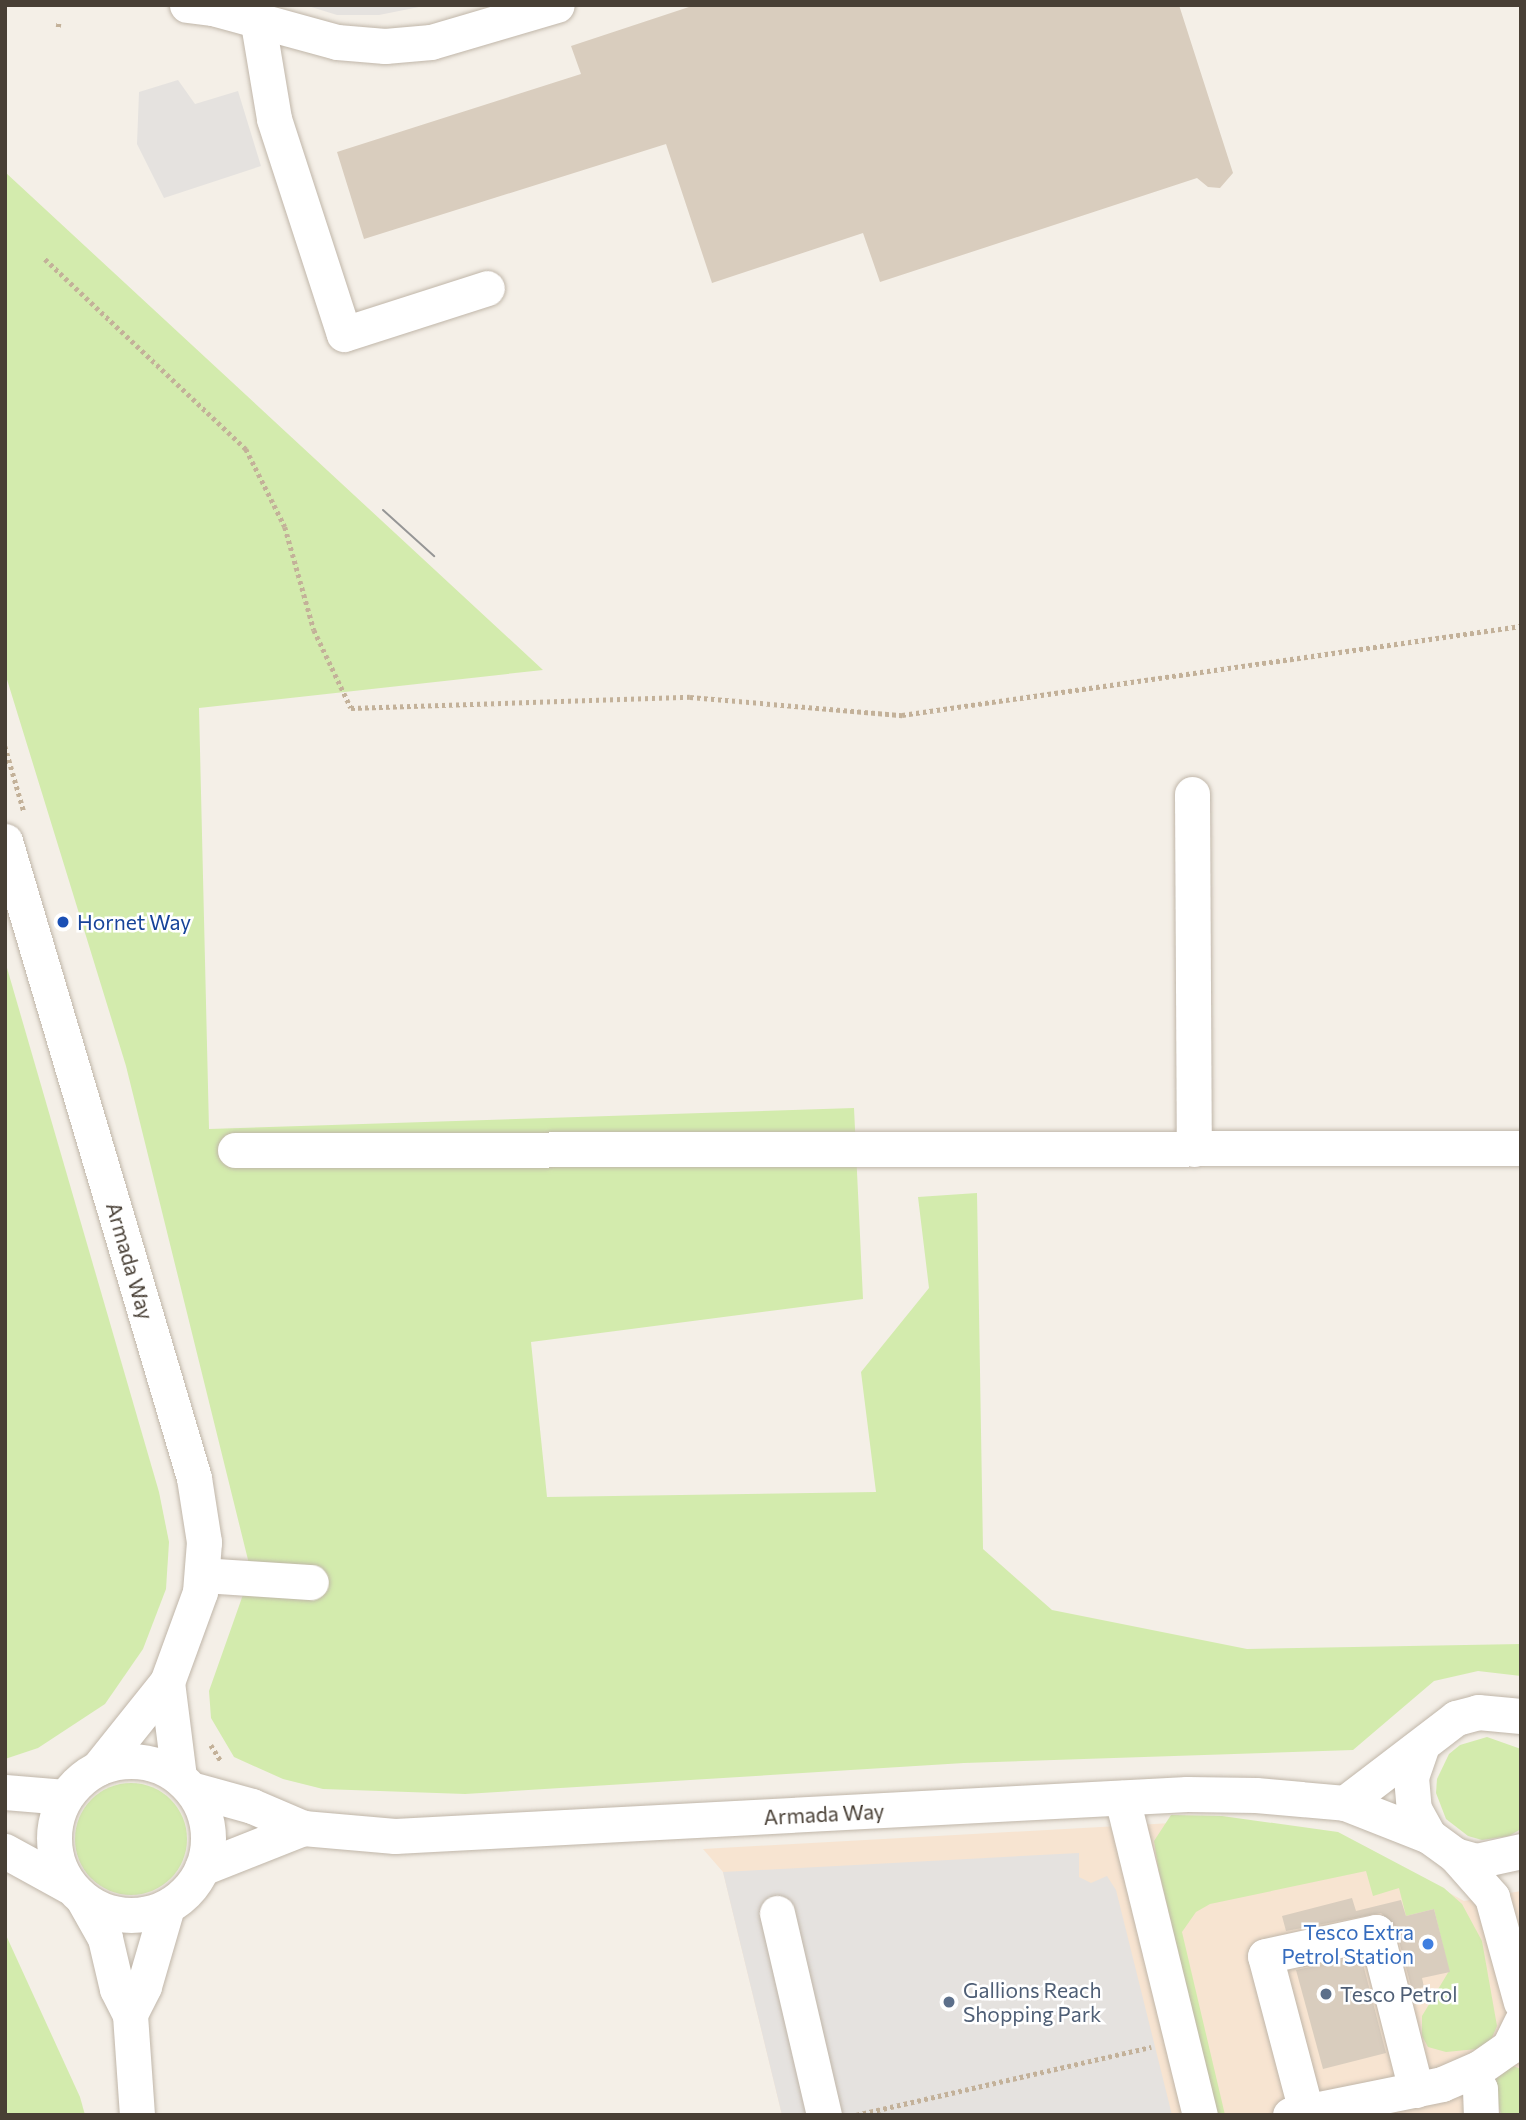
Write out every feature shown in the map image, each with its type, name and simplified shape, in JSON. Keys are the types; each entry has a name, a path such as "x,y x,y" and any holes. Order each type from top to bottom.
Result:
{"street":[{"path":"187,5 213,8 258,23 337,42 409,46 557,5"},
{"path":"258,23 274,119 345,334 487,288"},
{"path":"1192,794 1194,1149"},
{"name":"Armada Way","path":"5,841 194,1478 204,1542 202,1575 193,1614 167,1682 98,1768 65,1797"},
{"path":"235,1150 1521,1148"},
{"path":"202,1575 311,1583"},
{"name":"Armada Way","path":"167,1682 185,1783 208,1827 202,1868 188,1891 167,1907"},
{"path":"1345,1803 1421,1748 1456,1718 1478,1712 1514,1717"},
{"path":"1421,1748 1411,1777 1414,1809 1442,1845 1492,1897 1521,2002"},
{"name":"Armada Way","path":"98,1768 140,1761 185,1783 252,1806 303,1828 396,1836 1122,1798 1256,1795 1345,1803 1442,1845 1497,1860 1521,1851"},
{"path":"5,1792 65,1797 54,1842 60,1869 105,1938 117,1989 130,2014 137,2115"},
{"path":"1122,1798 1200,2115"},
{"name":"Armada Way","path":"202,1868 303,1828"},
{"path":"5,1851 109,1913 129,1914 167,1907 144,1986 130,2014"},
{"path":"777,1913 824,2115"},
{"path":"1416,2090 1376,1932 1265,1956 1298,2113 1416,2090 1472,2071 1509,2047 1521,2022"},
{"path":"1472,2071 1480,2089 1481,2115"}],"path":[{"path":"58,20 58,27"},
{"path":"45,259 246,449 285,527 314,630 351,708 690,697 902,715 1521,626"},
{"path":"207,1737 227,1765"},
{"path":"856,2115 1159,2046"}],"shaded area":[{"path":"305,5 429,5 379,15 337,15"},
{"path":"178,80 195,104 238,91 261,166 164,198 137,144 139,92"},
{"name":"Gallions Reach Shopping Park","path":"1172,1823 1364,1846 1464,1901 1521,1891 1521,2115 782,2115 723,1872 703,1849"},
{"name":"Gallions Reach Shopping Park","path":"1079,1853 1079,1877 1091,1883 1107,1876 1116,1890 1172,2115 782,2115 723,1872"}],"green space":[{"path":"5,172 543,670 199,708 209,1129 854,1108 863,1299 531,1342 547,1497 876,1492 861,1372 929,1288 918,1197 977,1193 983,1549 1052,1610 1247,1649 1521,1644 1521,1676 1478,1671 1434,1681 1353,1750 964,1763 465,1794 323,1789 283,1779 234,1757 211,1718 209,1691 251,1572 126,1066 5,673"},
{"path":"5,961 159,1492 169,1542 166,1589 143,1649 105,1704 38,1748 5,1759"},
{"path":"1487,1737 1521,1749 1521,1829 1509,1836 1482,1840 1468,1836 1446,1819 1436,1793 1437,1779 1449,1754 1460,1745"},
{"path":"131,1783 152,1787 170,1800 183,1818 187,1839 183,1860 170,1878 152,1891 131,1895 110,1891 92,1878 79,1860 75,1839 79,1818 92,1800 110,1787"},
{"path":"1171,1815 1222,1816 1338,1832 1444,1888 1462,1904 1482,1941 1497,2026 1491,2040 1477,2049 1446,2052 1428,2047 1422,2036 1422,2016 1449,1971 1434,1909 1406,1916 1399,1888 1373,1896 1366,1871 1210,1904 1196,1912 1182,1932 1225,2115 1217,2115 1154,1841"},
{"path":"5,1933 80,2097 85,2115 5,2115"},
{"path":"1513,2066 1521,2069 1521,2115 1501,2114 1492,2082"}],"building":[{"path":"695,5 1179,5 1233,173 1220,188 1208,187 1197,178 880,282 863,233 712,283 666,144 364,239 337,152 581,74 571,46"},
{"path":"1352,1898 1356,1911 1401,1900 1406,1916 1434,1909 1450,1972 1422,1978 1424,1987 1412,1990 1395,1926 1381,1913 1286,1931 1282,1916"},
{"path":"1361,1956 1386,2053 1323,2069 1296,1970"}],"tram line":[{"path":"383,510 434,556"}],"place":[{"name":"Hornet Way","path":"63,922"},
{"name":"Tesco Extra Petrol Station","path":"1428,1944"},
{"name":"Tesco Petrol","path":"1326,1994"},
{"name":"Gallions Reach Shopping Park","path":"949,2002"}]}
